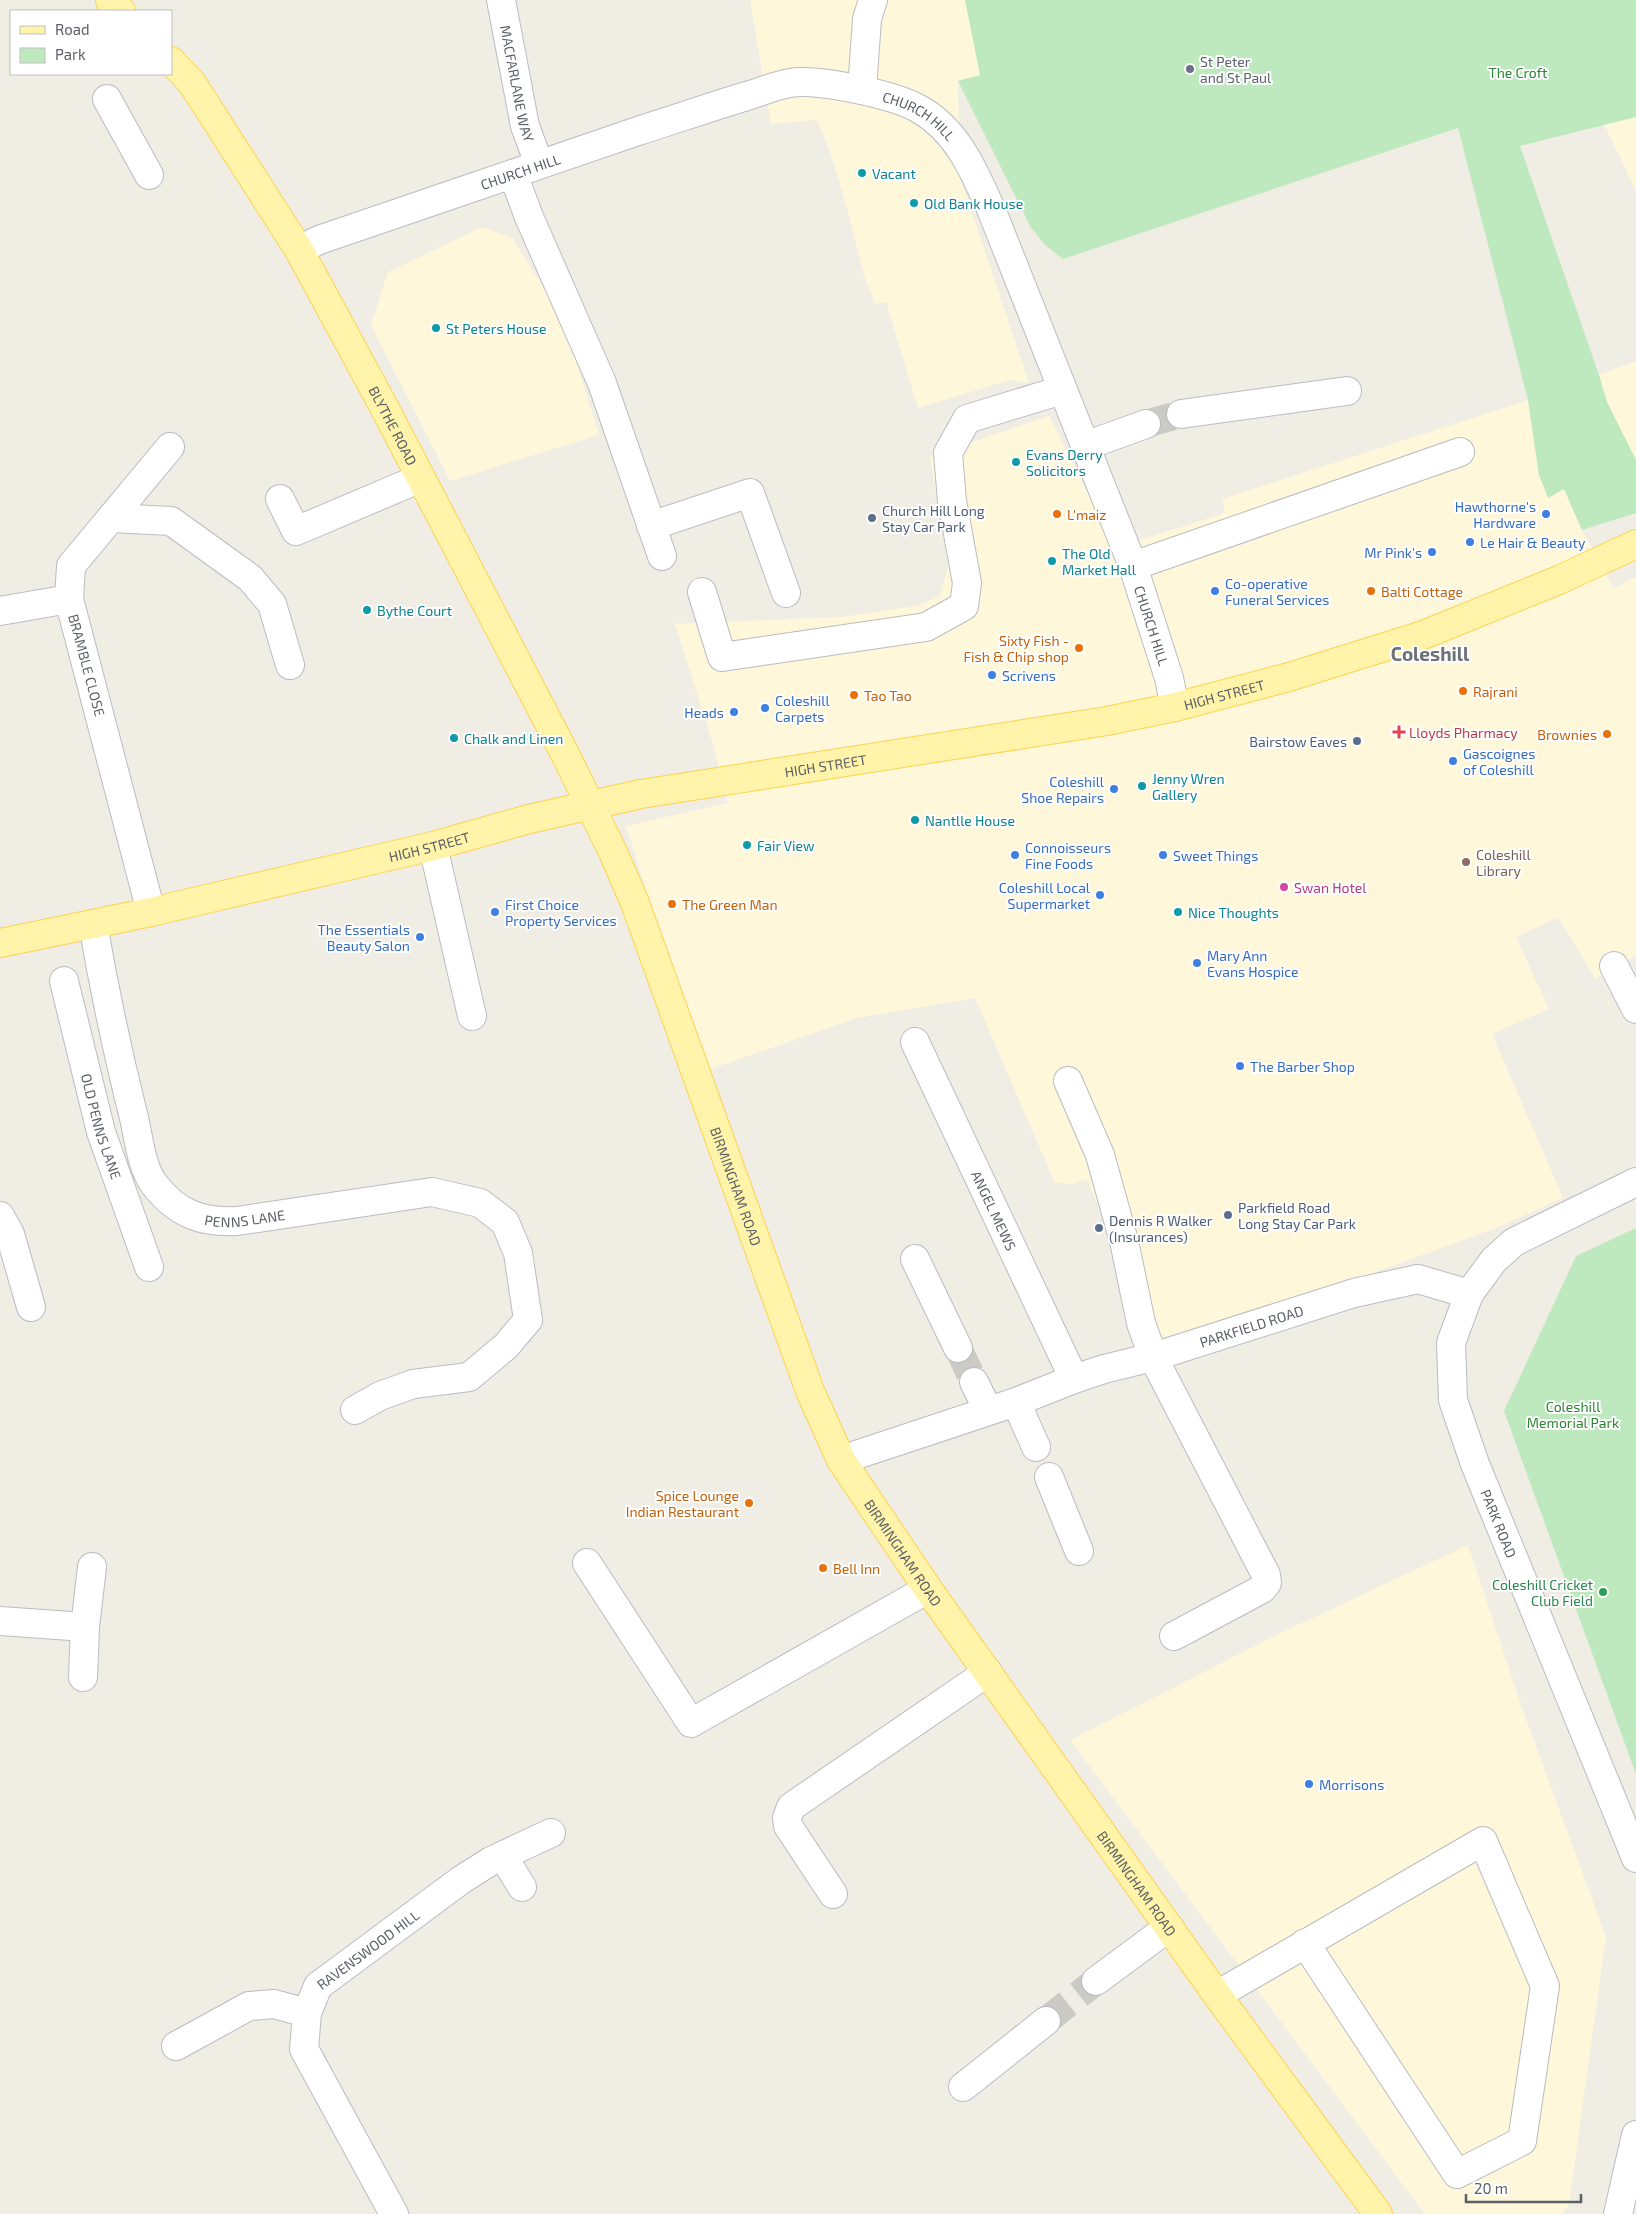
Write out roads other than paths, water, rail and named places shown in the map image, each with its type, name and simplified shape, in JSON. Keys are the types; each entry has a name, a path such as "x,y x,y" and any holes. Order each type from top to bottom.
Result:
{"main road":[{"path":"110,0 120,10"},
{"name":"BLYTHE ROAD","path":"172,62 192,83 299,250 421,478 590,804"},
{"name":"HIGH STREET","path":"0,943 151,912 433,846 590,804 641,794 1107,721 1176,707 1288,677 1423,635 1560,580 1636,544"},
{"name":"BIRMINGHAM ROAD","path":"590,804 635,903 810,1391 841,1460 928,1589 1217,1995 1378,2214"}],"street":[{"name":"MACFARLANE WAY","path":"501,0 525,126 539,164"},
{"path":"862,90 867,20 873,0"},
{"name":"CHURCH HILL","path":"299,250 319,240 539,164 731,100 792,82 834,85 862,90 919,109 948,131 972,166 991,208 1133,566 1170,678 1176,707"},
{"path":"107,99 149,175"},
{"path":"513,174 529,217 602,383 662,556"},
{"path":"702,592 722,657 926,627 964,606 967,583 952,501 948,453 967,419 1062,390"},
{"path":"1181,414 1347,391"},
{"path":"1085,446 1146,424"},
{"name":"BRAMBLE CLOSE","path":"151,912 69,599 71,566 170,448"},
{"path":"1133,566 1460,452"},
{"path":"280,499 296,531 421,478"},
{"path":"651,526 750,493 786,593"},
{"path":"111,518 171,521 250,578 272,604 290,665"},
{"path":"0,611 69,599"},
{"path":"433,846 472,1016"},
{"name":"PENNS LANE","path":"93,924 121,1065 145,1166 153,1183 174,1204 195,1217 215,1222 236,1221 432,1192 480,1203 505,1222 518,1252 528,1320 506,1346 469,1377 413,1384 380,1396 355,1410"},
{"path":"1614,966 1636,1010"},
{"name":"OLD PENNS LANE","path":"64,981 101,1132 149,1267"},
{"name":"ANGEL MEWS","path":"916,1042 1074,1379"},
{"path":"86,1074 121,1065"},
{"path":"1068,1081 1100,1155 1124,1240 1141,1323 1153,1357 1266,1575 1266,1583 1262,1589 1174,1636"},
{"path":"1469,1294 1494,1260 1514,1242 1636,1182"},
{"path":"0,1216 10,1234 31,1307"},
{"path":"915,1259 958,1348"},
{"name":"PARKFIELD ROAD","path":"841,1460 1016,1402 1104,1369 1153,1357 1354,1293 1418,1279 1469,1294"},
{"name":"PARK ROAD","path":"1469,1294 1451,1343 1453,1400 1483,1482 1636,1858"},
{"path":"974,1382 988,1410"},
{"path":"1016,1402 1036,1447"},
{"path":"1049,1477 1079,1551"},
{"path":"588,1563 691,1723 928,1589"},
{"path":"83,1677 85,1627 92,1567"},
{"path":"0,1621 85,1627"},
{"path":"832,1894 788,1826 787,1818 792,1807 988,1672"},
{"name":"RAVENSWOOD HILL","path":"394,2214 304,2049 307,2013 318,1986 460,1880 503,1856 551,1833"},
{"path":"1217,1995 1305,1942 1483,1841 1545,1986 1522,2141 1457,2174 1305,1942"},
{"path":"503,1856 522,1887"},
{"path":"1096,1981 1169,1927"},
{"path":"176,2046 249,2006 274,2004 307,2013"},
{"path":"963,2087 1046,2021"},
{"path":"1618,2214 1636,2135"}],"tunnel":[{"path":"1146,424 1181,414"},
{"path":"958,1348 974,1382"},
{"path":"1046,2021 1096,1981"}],"place":[{"name":"St Peter and St Paul","path":"1190,69"},
{"name":"Vacant","path":"862,173"},
{"name":"Old Bank House","path":"914,203"},
{"name":"St Peters House","path":"436,328"},
{"name":"Evans Derry Solicitors","path":"1016,462"},
{"name":"L'maiz","path":"1057,514"},
{"name":"Hawthorne's Hardware","path":"1546,514"},
{"name":"Church Hill Long Stay Car Park","path":"872,518"},
{"name":"Le Hair & Beauty","path":"1470,542"},
{"name":"Mr Pink's","path":"1432,552"},
{"name":"The Old Market Hall","path":"1052,561"},
{"name":"Co-operative Funeral Services","path":"1215,591"},
{"name":"Balti Cottage","path":"1371,591"},
{"name":"Bythe Court","path":"367,610"},
{"name":"Sixty Fish - Fish & Chip shop","path":"1079,648"},
{"name":"Scrivens","path":"992,675"},
{"name":"Rajrani","path":"1463,691"},
{"name":"Tao Tao","path":"854,695"},
{"name":"Coleshill Carpets","path":"765,708"},
{"name":"Heads","path":"734,712"},
{"name":"Lloyds Pharmacy","path":"1399,732"},
{"name":"Brownies","path":"1607,734"},
{"name":"Chalk and Linen","path":"454,738"},
{"name":"Bairstow Eaves","path":"1357,741"},
{"name":"Gascoignes of Coleshill","path":"1453,761"},
{"name":"Jenny Wren Gallery","path":"1142,786"},
{"name":"Coleshill Shoe Repairs","path":"1114,789"},
{"name":"Nantlle House","path":"915,820"},
{"name":"Fair View","path":"747,845"},
{"name":"Connoisseurs Fine Foods","path":"1015,855"},
{"name":"Sweet Things","path":"1163,855"},
{"name":"Coleshill Library","path":"1466,862"},
{"name":"Swan Hotel","path":"1284,887"},
{"name":"Coleshill Local Supermarket","path":"1100,895"},
{"name":"The Green Man","path":"672,904"},
{"name":"First Choice Property Services","path":"495,912"},
{"name":"Nice Thoughts","path":"1178,912"},
{"name":"The Essentials Beauty Salon","path":"420,937"},
{"name":"Mary Ann Evans Hospice","path":"1197,963"},
{"name":"The Barber Shop","path":"1240,1066"},
{"name":"Parkfield Road Long Stay Car Park","path":"1228,1215"},
{"name":"Dennis R Walker (Insurances)","path":"1099,1228"},
{"name":"Spice Lounge Indian Restaurant","path":"749,1503"},
{"name":"Bell Inn","path":"823,1568"},
{"name":"Coleshill Cricket Club Field","path":"1603,1592"},
{"name":"Morrisons","path":"1309,1784"}],"district":[{"name":"Coleshill","path":"1430,653"}],"park label":[{"name":"The Croft","path":"1518,72"},
{"name":"Coleshill Memorial Park","path":"1573,1414"}]}
